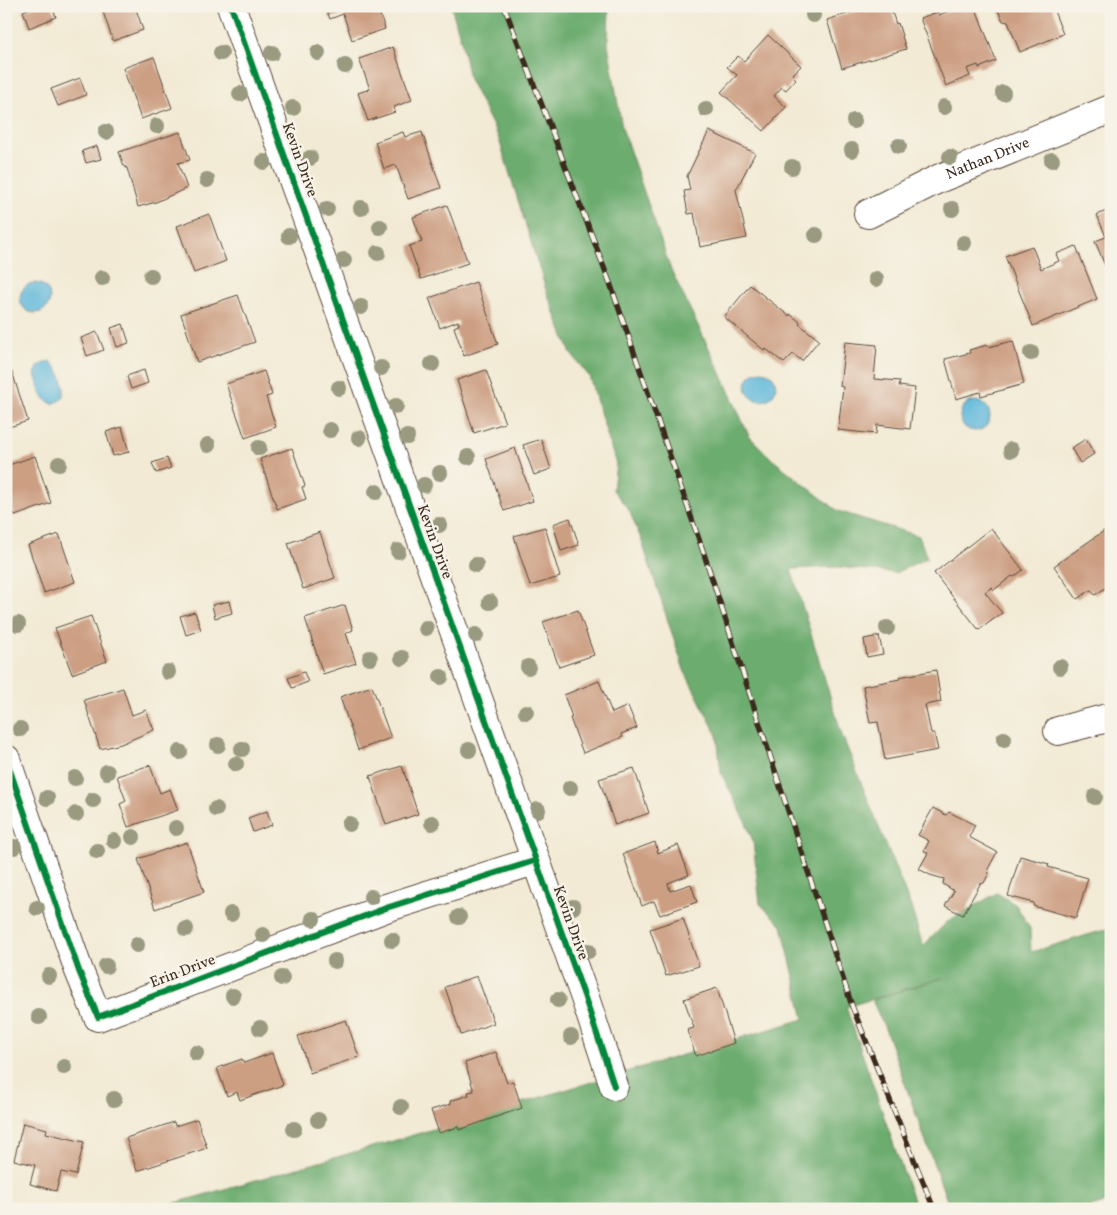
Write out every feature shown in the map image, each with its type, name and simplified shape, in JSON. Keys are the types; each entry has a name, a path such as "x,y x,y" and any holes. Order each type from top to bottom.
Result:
{"street":[{"name":"Kevin Drive","path":"231,6 534,861 585,998 614,1086"},
{"name":"Nathan Drive","path":"868,214 938,179 1111,109"},
{"path":"1058,731 1111,717"},
{"name":"Erin Drive","path":"6,759 79,971 98,1017 386,908 534,861"}],"green space":[{"path":"451,6 609,6 608,44 622,128 671,270 749,436 773,460 838,511 919,536 927,558 895,573 838,567 791,569 842,735 911,907 923,946 948,921 997,893 1016,905 1030,928 1031,952 1111,928 1111,1200 1087,1209 950,1209 886,1031 872,1000 942,978 846,1007 916,1209 154,1209 393,1141 804,1019 782,926 760,904 753,841 744,818 721,773 717,735 684,670 641,539 629,510 613,490 616,464 589,376 571,354 546,290 498,136 469,79 461,40"}],"water":[{"path":"35,283 46,287 50,298 46,309 35,313 24,309 20,298 24,287"},
{"path":"50,361 60,374 64,390 62,399 53,404 43,396 35,374 39,365"},
{"path":"761,371 772,375 776,386 772,397 761,401 750,397 746,386 750,375"},
{"path":"975,401 986,405 990,416 986,427 975,431 964,427 960,416 964,405"}],"building":[{"path":"35,6 52,6 56,17 29,28 23,11"},
{"path":"101,6 135,6 143,30 113,41"},
{"path":"325,6 377,6 385,29 352,40 343,14 330,19"},
{"path":"871,6 890,6 896,24 898,23 906,49 842,68 827,20"},
{"path":"953,6 975,6 996,61 979,68 978,65 967,69 970,76 946,86 920,18 938,12 939,15 954,9"},
{"path":"998,6 1052,6 1063,34 1020,52 1008,22 1003,21 997,8"},
{"path":"768,35 801,66 792,75 796,79 786,90 782,87 774,96 786,107 764,131 721,92 737,75 727,67 738,56 744,61"},
{"path":"393,47 412,100 394,107 395,112 368,121 358,93 370,89 359,59"},
{"path":"154,57 172,108 141,119 123,68"},
{"path":"80,78 86,95 58,106 51,89"},
{"path":"709,131 755,153 736,190 747,238 700,247 694,213 688,214 684,191 690,190 687,176"},
{"path":"180,132 190,160 178,163 187,188 156,202 138,207 127,168 124,166 119,152"},
{"path":"403,132 405,137 422,132 441,188 408,199 396,165 384,169 375,142"},
{"path":"97,146 101,159 86,163 82,151"},
{"path":"447,205 468,263 421,279 409,246 422,242 413,217"},
{"path":"1111,209 1111,280 1095,241 1106,237 1097,215"},
{"path":"209,214 226,261 194,273 177,226"},
{"path":"1032,246 1041,269 1059,261 1056,254 1076,246 1097,299 1033,326 1005,256"},
{"path":"476,282 498,344 464,356 454,327 459,325 458,321 440,328 429,298"},
{"path":"750,285 789,316 790,314 819,340 802,361 793,354 784,363 766,349 765,351 724,317"},
{"path":"238,295 255,342 197,362 181,314"},
{"path":"123,324 129,343 117,347 111,328"},
{"path":"97,332 104,350 87,356 81,338"},
{"path":"1013,341 1024,384 981,396 980,392 956,399 945,359 970,353 969,350 987,345 988,347"},
{"path":"845,342 877,345 874,379 900,381 899,386 915,388 910,429 877,425 876,434 838,430 843,387 840,386"},
{"path":"144,370 148,383 131,389 127,376"},
{"path":"486,370 505,423 474,433 457,380"},
{"path":"264,371 272,395 266,397 276,427 245,438 226,384"},
{"path":"12,372 28,421 6,428 6,373"},
{"path":"122,427 129,452 113,456 106,432"},
{"path":"541,439 551,469 534,475 523,445"},
{"path":"1086,439 1094,454 1080,463 1071,448"},
{"path":"292,448 305,486 302,487 306,499 277,509 260,459"},
{"path":"515,448 533,501 504,511 486,459"},
{"path":"35,456 51,503 15,516 6,490 6,466"},
{"path":"167,458 171,468 156,473 152,463"},
{"path":"570,518 579,545 561,551 553,524"},
{"path":"1111,526 1111,584 1095,595 1091,590 1077,599 1054,566"},
{"path":"545,527 560,577 530,586 514,536"},
{"path":"991,528 1023,570 994,590 992,587 985,592 1002,613 979,630 934,573"},
{"path":"320,532 335,578 303,589 288,543"},
{"path":"59,534 75,582 44,593 28,545"},
{"path":"229,601 232,613 215,618 212,605"},
{"path":"345,605 353,630 346,633 356,663 323,674 305,618"},
{"path":"578,610 594,655 559,667 543,622"},
{"path":"195,612 201,630 186,635 180,616"},
{"path":"91,616 107,661 72,674 55,628"},
{"path":"879,636 883,654 867,657 864,639"},
{"path":"936,670 941,702 925,705 931,733 934,733 938,750 885,760 878,722 870,723 863,686"},
{"path":"304,672 308,682 292,688 288,678"},
{"path":"599,681 612,713 628,706 637,728 621,734 623,737 583,753 564,695"},
{"path":"372,686 391,738 358,750 340,697"},
{"path":"123,688 132,715 146,710 154,730 121,744 100,749 84,700"},
{"path":"150,765 160,793 170,789 178,810 128,827 120,804 126,801 117,776"},
{"path":"402,766 418,814 386,825 370,776"},
{"path":"634,768 649,813 615,825 599,779"},
{"path":"933,808 946,815 949,812 975,825 969,837 997,852 988,869 989,873 984,883 980,884 963,915 945,906 954,891 943,884 944,879 919,869 928,853 924,851 929,841 918,835"},
{"path":"267,811 272,825 253,832 248,818"},
{"path":"187,842 204,892 155,909 138,859"},
{"path":"655,842 658,853 678,845 689,875 668,883 670,891 691,884 697,902 660,915 654,901 642,906 623,854"},
{"path":"1020,856 1049,864 1048,867 1088,878 1076,918 1033,906 1034,903 1008,896"},
{"path":"683,918 699,966 666,976 650,929"},
{"path":"477,976 494,1023 461,1035 445,987"},
{"path":"717,988 734,1043 696,1056 687,1030 694,1028 684,999"},
{"path":"346,1020 359,1057 310,1073 298,1036"},
{"path":"496,1052 507,1083 513,1081 522,1108 459,1130 458,1127 439,1133 431,1110 451,1104 450,1101 469,1095 468,1092 474,1091 465,1063"},
{"path":"272,1053 283,1085 240,1100 237,1092 227,1096 217,1068 242,1059 244,1063"},
{"path":"197,1119 207,1148 137,1171 126,1138 174,1122 175,1126"},
{"path":"23,1123 47,1129 46,1133 84,1142 76,1175 61,1172 56,1191 30,1184 35,1165 14,1160"}],"railway":[{"path":"504,6 610,283 704,554 852,1006 934,1209"}],"cycle path":[{"path":"231,6 585,998 614,1086"},
{"path":"6,759 79,971 98,1017 386,908 534,861"}]}
